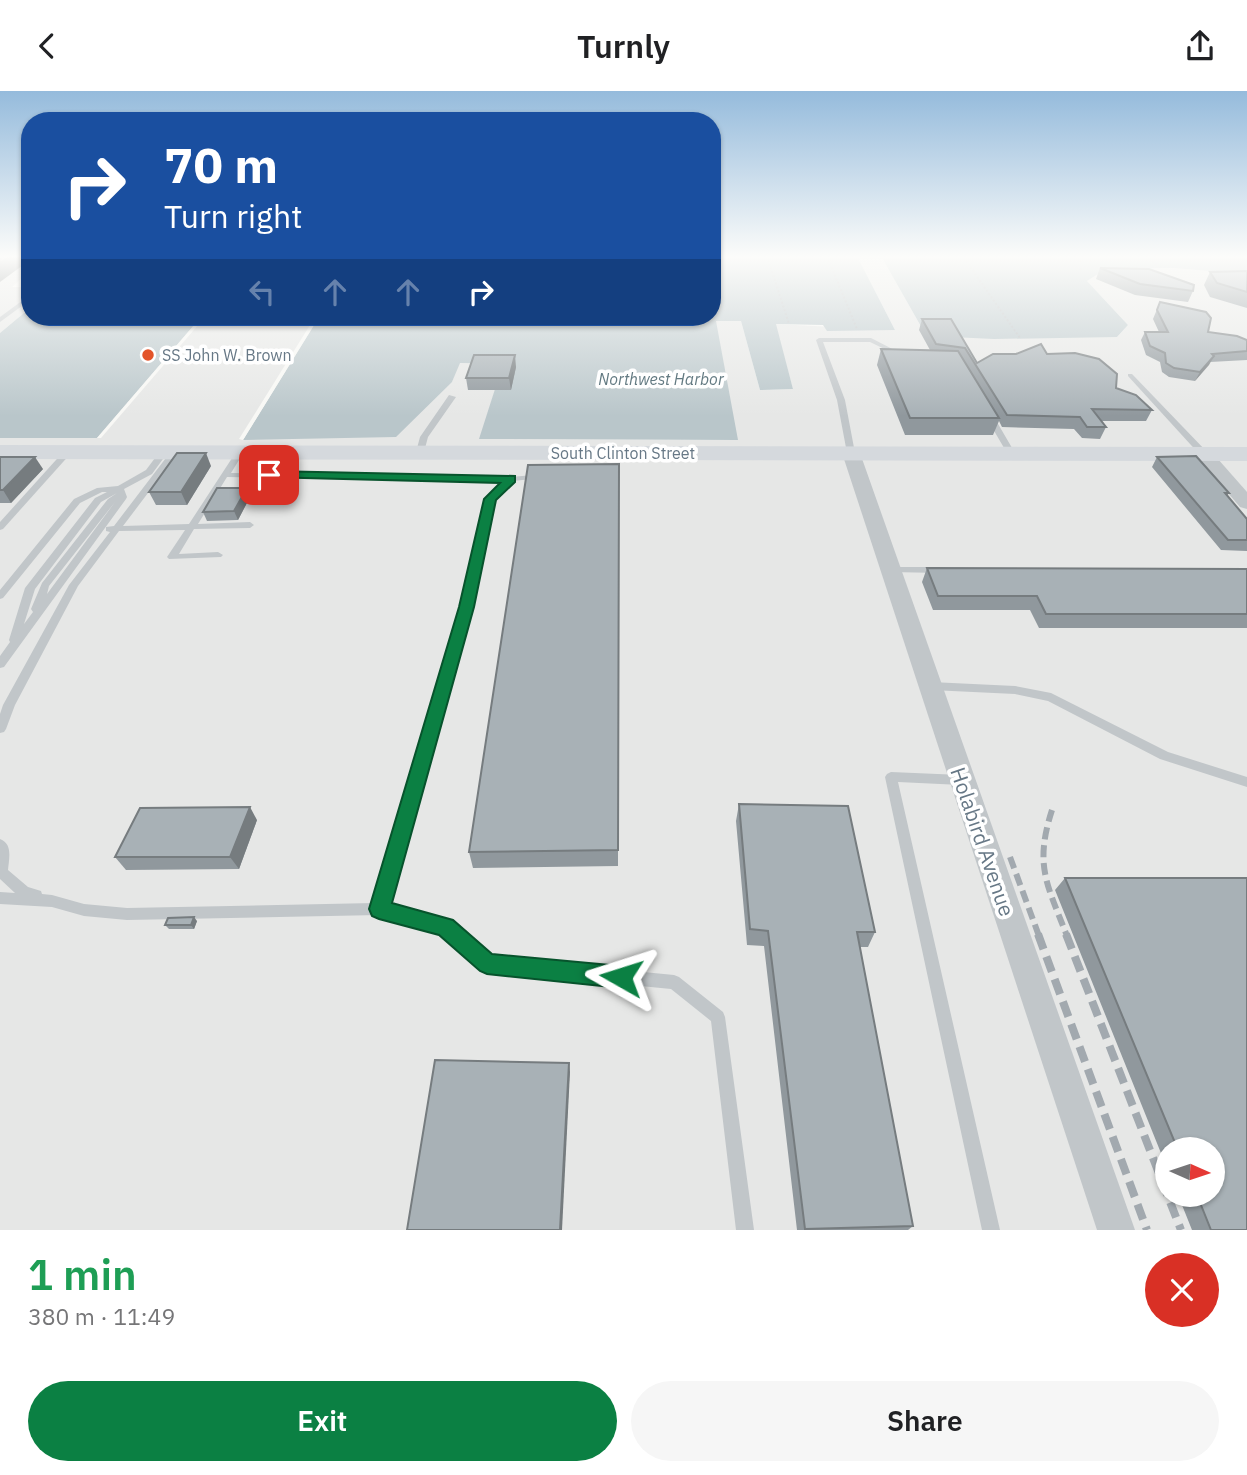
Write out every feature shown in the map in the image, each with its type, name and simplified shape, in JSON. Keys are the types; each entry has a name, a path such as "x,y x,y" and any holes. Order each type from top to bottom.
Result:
{"main road":[{"name":"South Clinton Street","path":"0,452 419,452 549,468 604,459 851,453 1247,454"}],"street":[{"name":"Holabird Avenue","path":"851,453 894,570 961,780 1116,1230"},
{"path":"1203,454 1247,503"}],"lane":[{"path":"0,320 14,309"},
{"path":"851,453 841,400 819,340 871,340 906,357"},
{"path":"1129,375 1203,454"},
{"path":"419,452 424,437 452,397"},
{"path":"982,405 1011,453"},
{"path":"0,527 68,452"},
{"path":"11,649 30,588 99,500 149,472 170,452"},
{"path":"0,729 9,705 74,585 170,452"},
{"path":"218,555 172,557 240,452"},
{"path":"225,475 511,479 549,468"},
{"path":"379,909 467,607 490,499 511,479"},
{"path":"0,596 77,501 100,490 121,490"},
{"path":"0,664 123,497 121,490"},
{"path":"32,620 45,585 121,490"},
{"path":"99,529 250,525"},
{"path":"894,570 948,570"},
{"path":"931,685 1015,689 1051,697 1164,756 1247,782"},
{"path":"961,780 891,777 991,1230"},
{"path":"0,845 4,848 1,872 24,892 85,910 127,914 379,909 445,927 487,964 674,982 718,1017 745,1230"},
{"path":"0,898 52,901"}],"path":[{"path":"784,309 789,324"},
{"path":"848,309 857,331"},
{"path":"1000,309 1020,338"}],"shaded area":[{"path":"0,309 21,309 21,316 0,333"},
{"path":"884,309 911,309 923,330 952,337 1117,337 1128,325 1113,309 1247,309 1247,1230 0,1230 0,438 97,438 193,326 313,326 243,439 452,382 459,363 503,364 480,439 737,440 716,326 721,326 721,321 741,321 760,390 793,389 775,324 895,330"}],"water":[{"name":"Northwest Harbor","path":"721,309 884,309 895,330 827,331 823,325 776,324 793,389 760,390 741,321 721,321"},
{"path":"911,309 1113,309 1128,325 1117,337 994,339 952,337 923,330"},
{"path":"21,316 21,326 193,326 97,438 0,438 0,333"},
{"name":"Northwest Harbor","path":"313,326 717,326 738,440 479,439 503,364 460,363 452,382 396,437 243,440"}],"pier":[{"path":"193,326 197,326 101,438 97,438"},
{"path":"309,326 313,326 243,440 239,439"}],"building":[{"path":"1193,309 1206,312 1211,318 1208,332 1247,340 1247,351 1212,354 1214,356 1200,372 1174,368 1166,363 1165,353 1150,346 1145,332 1168,332 1157,310"},
{"path":"922,319 951,319 977,363 993,354 1016,354 1041,344 1047,354 1075,353 1099,359 1117,374 1116,388 1136,395 1152,410 1092,409 1106,427 1087,427 1080,417 1007,415 965,348 936,344"},
{"path":"881,349 958,351 999,418 910,418"},
{"path":"474,355 515,355 509,378 466,378"},
{"path":"177,453 206,453 181,492 149,492"},
{"path":"1196,456 1229,493 1225,493 1247,519 1247,540 1228,540 1157,457"},
{"path":"0,457 35,457 0,490"},
{"path":"619,464 618,850 469,852 528,465"},
{"path":"217,488 247,488 234,511 203,512"},
{"path":"927,568 1247,569 1247,614 1046,614 1037,596 938,596"},
{"path":"739,804 848,806 875,932 857,932 913,1226 805,1229 768,931 750,929"},
{"path":"250,807 230,857 115,857 140,808"},
{"path":"1065,878 1247,878 1247,1230 1211,1230 1202,1207 1225,1207 1225,1137 1173,1137"},
{"path":"194,917 191,925 165,925 168,918"},
{"path":"435,1060 569,1063 560,1230 407,1230"}],"railway":[{"path":"1052,810 1044,846 1045,875 1067,936"},
{"path":"1010,857 1039,936"},
{"path":"1038,934 1147,1230"},
{"path":"1066,934 1181,1230"}],"place":[{"name":"SS John W. Brown","path":"148,355"}],"route":[{"path":"269,475 511,479 490,499 467,607 379,909 445,927 487,964 621,977"}]}
